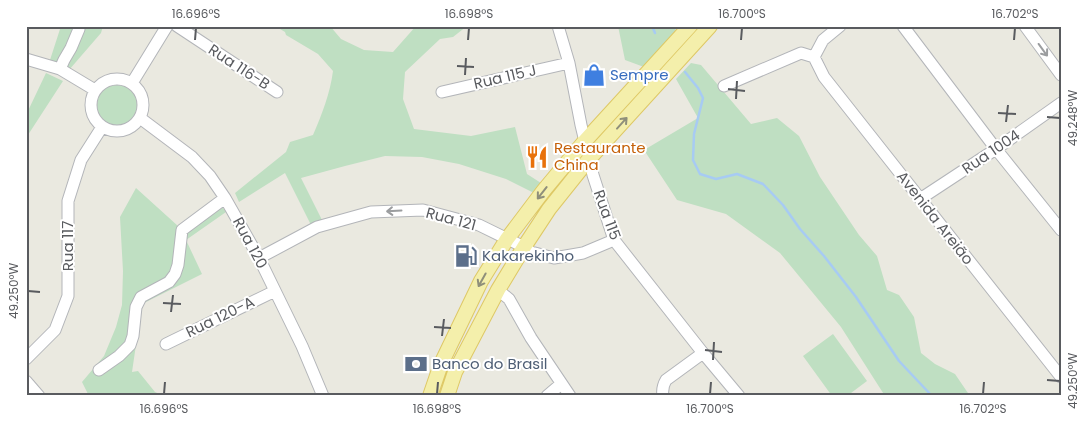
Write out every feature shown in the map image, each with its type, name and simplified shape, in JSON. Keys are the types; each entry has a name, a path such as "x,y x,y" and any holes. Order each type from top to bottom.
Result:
{"main road":[{"path":"430,396 441,364 481,281 507,238 584,142 690,26"},
{"path":"447,396 456,372 498,290 549,209 589,159 710,26"}],"street":[{"path":"60,70 72,48 79,29 78,26"},
{"path":"132,82 167,26"},
{"name":"Rua 116-B","path":"177,26 277,92"},
{"name":"Rua 115","path":"558,26 569,63 584,142 614,240 739,396"},
{"path":"724,86 801,53 814,57 824,40 840,26"},
{"path":"903,26 996,149 1061,230"},
{"path":"1026,26 1061,75"},
{"name":"Avenida Areião","path":"814,57 824,78 1061,377"},
{"path":"26,59 60,70 95,90"},
{"name":"Rua 115 J","path":"442,92 569,63"},
{"path":"119,78 132,82 141,92 144,105 140,118 130,128 116,132 102,127 93,117 91,103 95,90 105,81 112,79 119,78"},
{"name":"Rua 1004","path":"920,199 1061,103"},
{"name":"Rua 120","path":"140,118 192,157 210,176 225,198 259,258 302,346 323,396"},
{"name":"Rua 117","path":"26,359 55,330 68,296 68,201 81,160 102,127"},
{"path":"100,370 130,345 133,336 136,307 141,297 169,282 175,274 178,265 182,230 225,198"},
{"name":"Rua 121","path":"259,258 317,227 371,212 424,210 479,225 531,252 554,258 583,253 614,240"},
{"path":"498,290 509,299 531,338 570,396"},
{"name":"Rua 120-A","path":"166,344 275,291"},
{"path":"663,396 663,386 666,380 703,353"},
{"path":"26,381 40,396"},
{"path":"547,396 561,384"}],"green space":[{"path":"61,26 103,26 101,33 69,70 50,60"},
{"path":"275,26 330,26 341,39 364,50 393,52 416,26 467,26 453,37 440,39 405,72 403,99 414,129 471,136 515,127 527,174 541,183 534,193 506,179 459,164 422,157 385,156 301,178 323,222 312,227 285,173 239,202 235,193 286,152 290,142 313,135 332,79 333,71 318,54 286,35 285,32"},
{"path":"618,26 673,26 676,30 644,67 625,60"},
{"path":"691,63 701,65 751,124 777,118 799,136 820,177 859,235 877,256 887,290 899,295 914,317 921,353 935,364 955,374 970,396 885,396 841,327 780,253 726,214 677,200 644,150 698,118 676,79"},
{"path":"46,73 63,81 26,138 26,115"},
{"path":"113,85 121,85 128,88 134,94 137,105 134,116 128,122 121,125 113,125 106,122 100,116 97,109 97,101 100,94 106,88"},
{"path":"136,188 178,226 217,200 226,212 186,240 202,274 142,304 132,372 138,371 155,392 164,396 89,396 82,382 104,356 116,327 122,305 123,271 120,217"},
{"path":"833,334 867,381 847,396 832,396 803,356"}],"waterway":[{"path":"652,26 655,33"},
{"path":"685,72 698,88 703,98 694,134 693,160 700,174 716,179 737,174 763,184 783,205 800,229 856,297 899,361 932,396"}],"place":[{"name":"Sempre","path":"594,75"},
{"name":"Restaurante China","path":"537,157"},
{"name":"Kakarekinho","path":"466,256"},
{"name":"Banco do Brasil","path":"416,364"}]}
